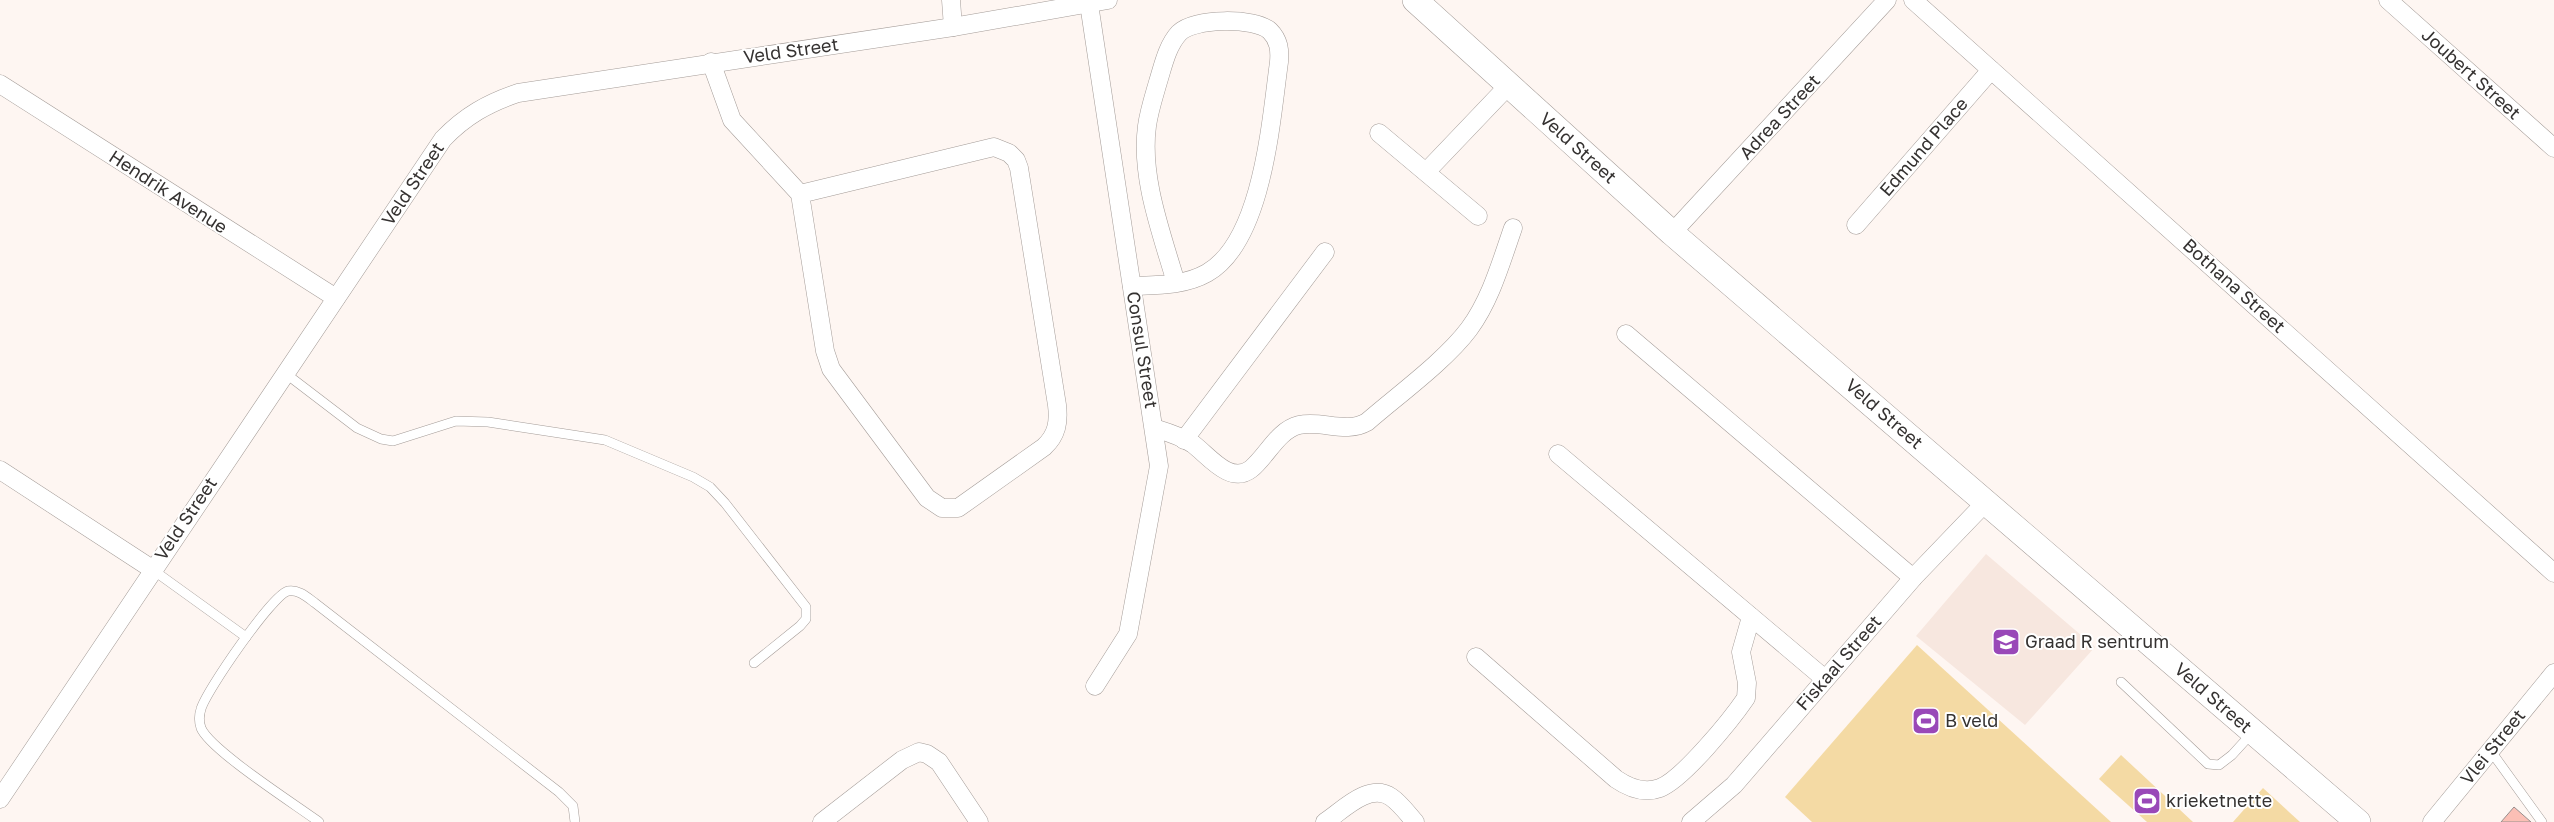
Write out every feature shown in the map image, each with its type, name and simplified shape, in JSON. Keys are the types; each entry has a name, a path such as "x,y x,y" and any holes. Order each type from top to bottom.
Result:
{"street":[{"path":"951,0 954,27"},
{"name":"Veld Street","path":"0,799 152,569 443,139 459,122 478,110 518,93 711,62 954,27 1108,0"},
{"name":"Veld Street","path":"1415,0 1672,233 2358,822"},
{"name":"Adrea Street","path":"1672,233 1887,0"},
{"name":"Bothana Street","path":"1913,0 2554,573"},
{"name":"Joubert Street","path":"2388,0 2554,148"},
{"name":"Consul Street","path":"1089,4 1154,428 1159,472 1139,562 1130,625 1124,640 1095,686"},
{"path":"1132,286 1176,283 1206,273 1228,254 1248,219 1261,180 1280,52 1279,44 1274,35 1261,25 1223,21 1191,25 1180,32 1164,63 1149,114 1146,154 1151,189 1176,283"},
{"path":"711,62 726,109 732,120 800,194 827,360 836,377 927,498 942,508 958,508 1050,442 1057,427 1057,405 1021,176 1016,160 1009,153 994,148 980,150 800,194"},
{"name":"Edmund Place","path":"1856,224 1991,70"},
{"name":"Hendrik Avenue","path":"0,84 336,298"},
{"path":"1426,172 1508,85"},
{"path":"1379,133 1478,216"},
{"path":"1154,428 1184,440 1228,472 1236,474 1251,468 1283,434 1299,425 1330,424 1350,428 1359,427 1454,347 1469,328 1489,295 1513,228"},
{"path":"1184,440 1325,252"},
{"path":"1626,334 1913,578"},
{"path":"1558,454 1825,679"},
{"path":"0,470 152,569"},
{"name":"Fiskaal Street","path":"1691,822 1734,785 1913,578 1986,502"},
{"path":"1476,657 1616,779 1633,789 1651,790 1660,788 1679,776 1746,698 1748,683 1741,652 1751,617"},
{"name":"Vlei Street","path":"2432,822 2554,674"},
{"path":"822,822 902,760 918,752 927,754 939,762 979,822"},
{"path":"1326,822 1371,793 1390,796 1415,822"}],"lane":[{"path":"285,373 357,428 380,439 393,441 456,421 488,422 605,440 703,482 725,503 806,607 806,619 800,626 754,663"},
{"path":"152,569 246,637"},
{"path":"319,822 216,747 200,726 201,708 246,637 280,594 293,590 299,592 559,792 573,806 575,822"},
{"path":"2122,682 2208,764 2219,765 2227,760 2252,732"},
{"path":"2490,750 2542,822"}],"shaded area":[{"name":"Graad R sentrum","path":"1986,554 2095,647 2025,725 1916,636"},
{"name":"B veld","path":"1917,645 2111,822 1812,822 1785,797"},
{"name":"krieketnette","path":"2121,755 2193,822 2147,822 2099,779"},
{"path":"2263,788 2300,822 2233,822"}],"building":[{"path":"2514,807 2531,822 2501,822"}],"place":[{"name":"Graad R sentrum","path":"2006,642"},
{"name":"B veld","path":"1926,721"},
{"name":"krieketnette","path":"2147,801"}]}
